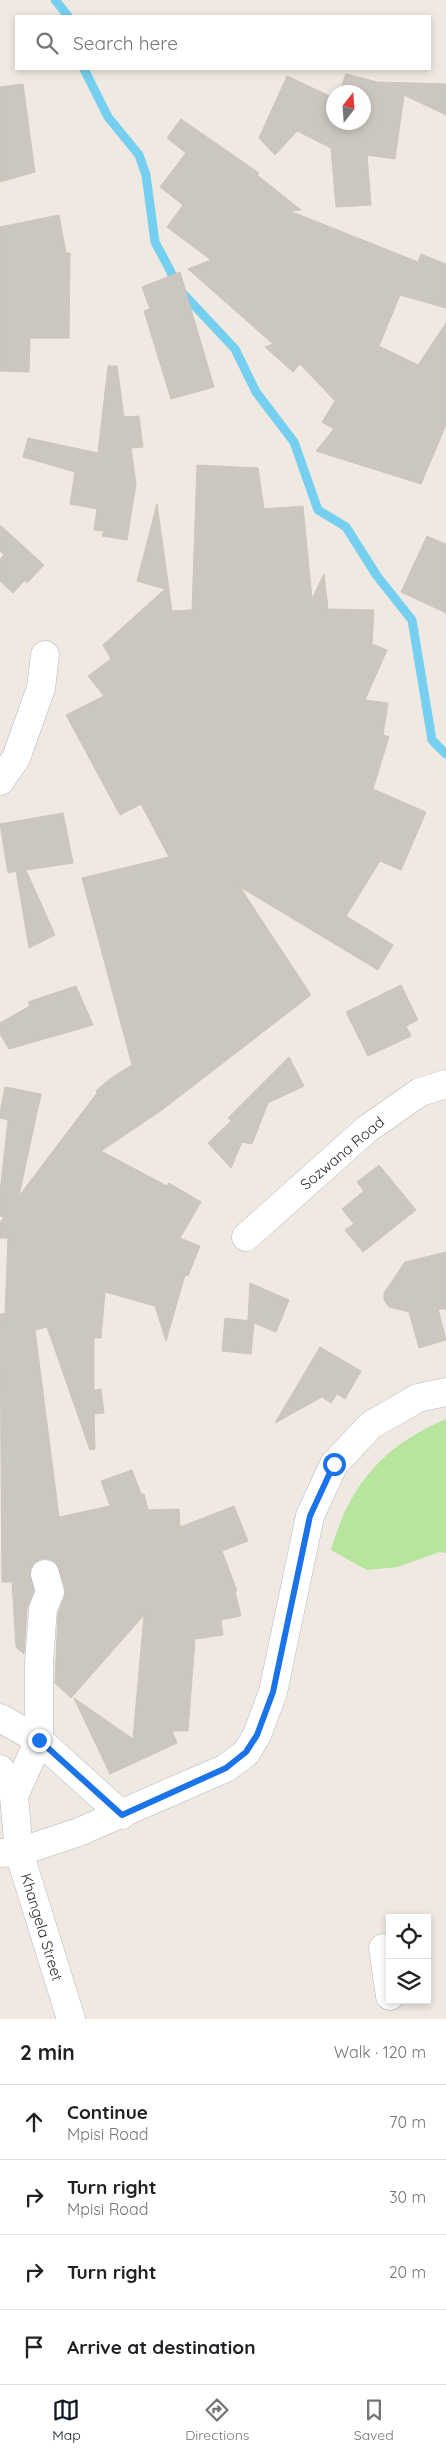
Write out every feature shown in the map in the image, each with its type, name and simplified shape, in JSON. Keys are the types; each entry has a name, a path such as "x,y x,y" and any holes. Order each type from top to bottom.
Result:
{"street":[{"path":"0,781 16,758 41,688 44,656"},
{"name":"Sozwana Road","path":"246,1237 367,1129 420,1092 446,1084"},
{"path":"10,1852 79,1832 122,1815 226,1768 246,1752 257,1735 273,1692 310,1516 334,1464 371,1425 418,1398 446,1392"},
{"path":"14,1796 39,1740 40,1644 43,1609 50,1592 45,1574"},
{"path":"0,1718 39,1740 122,1815"},
{"path":"0,1769 8,1780 14,1796"},
{"name":"Khangela Street","path":"14,1796 10,1852 71,2019"},
{"path":"384,1948 386,1964"},
{"path":"391,2004 393,2019"}],"green space":[{"path":"446,1419 446,1553 440,1552 397,1567 367,1570 331,1550 348,1505 372,1470 404,1442"}],"building":[{"path":"346,74 377,82 446,84 446,115 404,95 395,159 367,155 371,205 336,207 331,148 297,131 275,155 259,138 287,76 326,94 326,130 371,130 371,85 342,85"},
{"path":"23,84 35,172 0,182 0,87"},
{"path":"181,119 259,173 257,175 301,210 290,211 418,262 421,254 446,264 446,308 400,295 379,346 418,365 446,323 446,425 421,484 316,451 334,429 322,422 335,401 300,364 293,372 265,347 273,344 188,269 211,260 167,227 183,205 160,187 186,153 167,138"},
{"path":"59,215 66,253 70,253 69,338 30,338 29,372 0,371 0,227"},
{"path":"180,272 214,387 171,399 144,311 150,309 142,287"},
{"path":"108,366 117,366 124,417 139,416 143,447 131,448 136,484 127,540 102,536 104,531 94,530 97,509 70,504 75,472 23,457 28,438 98,453"},
{"path":"197,465 258,468 264,509 303,506 312,599 324,574 328,609 374,610 372,644 387,650 365,700 388,703 383,735 389,737 373,789 426,812 401,870 380,861 346,916 393,945 378,970 240,887 311,995 162,1110 101,1151 167,1186 169,1183 201,1202 180,1238 200,1246 188,1276 185,1275 166,1341 155,1306 105,1292 101,1338 94,1338 94,1390 101,1389 104,1413 94,1414 95,1449 90,1450 47,1327 35,1330 59,1517 110,1506 101,1481 132,1470 141,1494 144,1494 148,1510 179,1509 180,1527 234,1506 248,1541 222,1551 237,1591 235,1591 241,1616 221,1620 223,1635 195,1639 188,1731 172,1731 177,1743 110,1774 74,1698 133,1739 144,1615 71,1698 55,1683 58,1613 64,1598 65,1588 56,1563 49,1559 41,1559 34,1563 30,1570 34,1591 27,1608 24,1654 16,1647 12,1582 2,1582 0,1314 5,1314 8,1238 0,1238 0,1222 4,1217 0,1216 0,1192 8,1120 0,1118 0,1112 5,1087 41,1094 19,1196 97,1093 96,1091 111,1078 132,1065 82,878 169,857 141,804 120,815 66,715 104,696 88,676 111,659 103,645 165,589 137,581 157,504 172,611 192,610"},
{"path":"0,525 44,565 27,583 25,580 13,593 0,581 0,559 4,555 0,551"},
{"path":"427,536 446,544 446,613 401,592"},
{"path":"63,813 73,863 26,870 55,935 29,948 16,871 8,873 0,824"},
{"path":"401,985 418,1020 406,1026 411,1036 368,1056 346,1012"},
{"path":"76,986 93,1025 9,1049 0,1034 0,1023 30,1006 28,1002"},
{"path":"289,1057 304,1086 268,1103 252,1144 242,1142 231,1168 208,1143 231,1121 228,1118"},
{"path":"379,1165 416,1210 363,1252 345,1230 354,1224 342,1209 364,1191 357,1182"},
{"path":"446,1252 446,1309 438,1309 446,1340 419,1348 409,1312 389,1307 384,1300 384,1293 405,1262"},
{"path":"250,1283 289,1300 276,1332 254,1323 251,1354 222,1351 225,1318 250,1321 248,1320"},
{"path":"320,1347 361,1371 345,1399 337,1394 331,1403 322,1397 275,1423"}],"waterway":[{"path":"55,0 67,15"},
{"path":"84,70 108,117 139,155 146,175 155,242 177,287 235,349 256,392 294,442 318,510 346,527 377,576 412,620 432,740 446,754"}],"route":[{"path":"39,1740 122,1815 226,1768 246,1752 257,1735 273,1692 310,1516 334,1464"}]}
